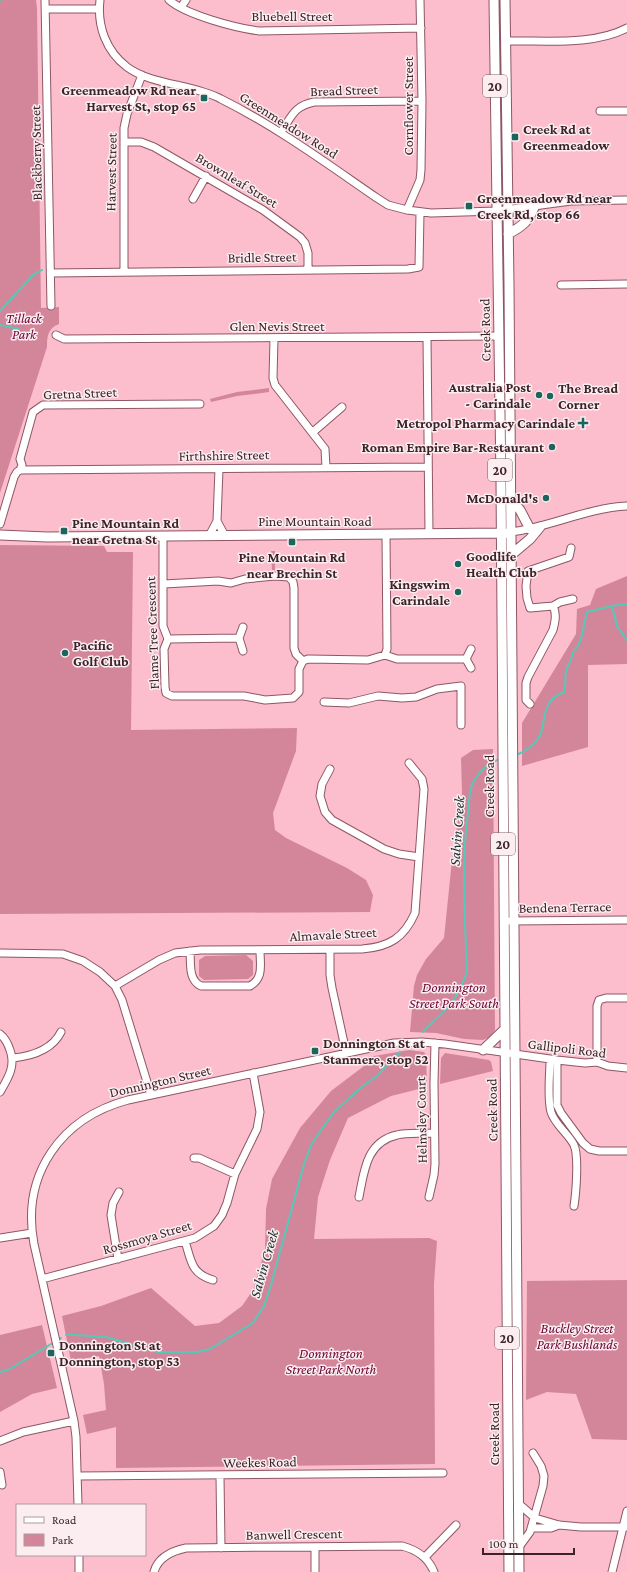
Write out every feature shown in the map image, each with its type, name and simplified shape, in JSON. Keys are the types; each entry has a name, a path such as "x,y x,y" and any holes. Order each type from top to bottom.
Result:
{"main road":[{"name":"Creek Road","path":"494,0 501,533 509,1572"},
{"name":"Creek Road","path":"505,0 511,499 520,1572"},
{"path":"508,234 516,230 530,219 535,205"},
{"path":"511,499 520,510 530,529"},
{"path":"511,555 530,539 540,526"},
{"name":"Pine Mountain Road","path":"0,535 47,537 225,536 386,535 511,532"},
{"path":"483,1050 505,1029"}],"street":[{"name":"Blackberry Street","path":"45,0 51,306"},
{"name":"Greenmeadow Road","path":"100,0 99,9 101,27 106,41 111,50 127,67 142,75 205,92 221,98 282,132 377,198 388,204 407,210 420,212 497,212 535,205 571,201 627,200"},
{"name":"Bluebell Street","path":"169,0 195,14 242,29 258,31 421,28"},
{"path":"181,7 186,0"},
{"name":"Cornflower Street","path":"407,210 420,180 422,161 420,0"},
{"path":"46,9 99,9"},
{"path":"506,42 585,40 620,32 627,28"},
{"name":"Harvest Street","path":"124,272 124,128 127,114 142,75"},
{"name":"Bread Street","path":"282,132 295,110 304,104 314,102 422,101"},
{"path":"600,111 627,111"},
{"name":"Brownleaf Street","path":"124,142 140,142 154,146 264,210 300,237 305,243 308,253 308,270"},
{"path":"193,198 206,176"},
{"name":"Bridle Street","path":"51,273 408,269 418,267 420,212"},
{"path":"561,285 627,284"},
{"name":"Glen Nevis Street","path":"56,335 64,339 274,339 499,336"},
{"path":"427,337 429,534"},
{"path":"274,339 273,378 275,385 326,449 326,467"},
{"name":"Gretna Street","path":"0,524 14,477 22,465 20,459 33,412 43,405 200,404"},
{"path":"313,432 342,407"},
{"name":"Firthshire Street","path":"20,470 428,467"},
{"path":"209,536 217,521 219,469"},
{"name":"Pine Mountain Road","path":"511,532 530,529 602,509 627,506"},
{"path":"217,521 225,536"},
{"path":"385,654 387,649 386,535"},
{"name":"Flame Tree Crescent","path":"163,536 163,626 168,639 164,649 164,687 166,693 172,696 244,696 265,700 294,698 298,692 299,669 303,661"},
{"path":"571,548 569,557 556,560 543,567 528,571 527,598 530,608 553,606 560,602 573,599"},
{"path":"164,584 218,581 231,583 245,579 273,576 289,577 293,582 294,588 294,648 296,654 303,661 308,659 368,660 385,654 398,660 466,658"},
{"path":"530,704 526,700 526,683 553,630 555,622 553,606"},
{"path":"243,627 239,638 243,651"},
{"path":"168,639 239,638"},
{"path":"466,658 471,649"},
{"path":"466,658 471,668"},
{"path":"324,702 349,703 378,696 416,698 437,689 461,686 461,725"},
{"name":"Almavale Street","path":"115,986 159,960 175,953 190,951 330,950 376,948 388,944 400,937 409,926 415,913 424,789 422,779 409,764"},
{"path":"330,769 322,784 320,796 325,812 332,820 384,849 399,854 419,857"},
{"name":"Bendena Terrace","path":"504,921 627,920"},
{"path":"190,951 192,979 196,984 201,986 250,986 257,982 260,976 260,950"},
{"path":"330,950 330,975 332,988 346,1052"},
{"path":"0,953 63,954 83,961 100,972 115,986 122,1000 151,1095"},
{"path":"597,1062 597,1006 599,1000 606,998 627,998"},
{"path":"13,1058 38,1053 57,1040 61,1032"},
{"path":"0,1034 8,1044 13,1058 12,1068 0,1092"},
{"name":"Donnington Street","path":"78,1504 78,1476 74,1421 32,1233 31,1216 34,1190 47,1158 65,1135 79,1122 96,1111 111,1104 394,1042 435,1043 505,1053"},
{"name":"Helmsley Court","path":"429,1197 435,1164 435,1043"},
{"name":"Gallipoli Road","path":"505,1053 554,1060 585,1063 597,1062 608,1066 627,1068"},
{"path":"554,1060 554,1120 574,1145 576,1153 576,1194 574,1206"},
{"name":"Rossmoya Street","path":"42,1279 185,1241 200,1236 214,1226 222,1215 228,1202 235,1174 257,1129 259,1121 259,1101 254,1073"},
{"path":"553,1106 561,1113 583,1143 590,1149 599,1151 627,1152"},
{"path":"359,1197 367,1161 371,1152 377,1145 385,1139 398,1134 434,1133"},
{"path":"194,1158 200,1158 235,1174"},
{"path":"118,1259 111,1215 113,1203 119,1192"},
{"path":"0,1238 32,1233"},
{"path":"185,1241 193,1267 204,1277 213,1280"},
{"path":"0,1441 23,1432 74,1421"},
{"path":"519,1547 532,1528 542,1493 544,1476 540,1462 533,1453"},
{"path":"0,1472 2,1485"},
{"name":"Weekes Road","path":"78,1476 443,1473"},
{"path":"220,1476 221,1548"},
{"path":"519,1504 535,1518 559,1525 581,1527 625,1527"},
{"path":"612,1572 625,1527 627,1511"},
{"path":"434,1572 425,1557 456,1525"},
{"path":"532,1528 551,1528 559,1525"},
{"name":"Banwell Crescent","path":"154,1572 155,1567 162,1558 173,1551 186,1548 402,1546 413,1549 425,1557"},
{"path":"315,1547 315,1572"},
{"path":"79,1556 79,1572"}],"green space":[{"name":"Tillack Park","path":"0,0 36,0 41,308 59,307 59,324 50,330 47,339 47,347 0,493"},
{"path":"269,388 269,392 237,396 211,402 210,399 237,392"},
{"name":"Pacific Golf Club","path":"0,545 104,546 107,552 133,552 131,730 297,728 296,751 273,813 275,830 286,838 347,868 366,880 373,895 370,912 0,914"},
{"path":"271,551 275,551 275,570 272,570"},
{"path":"627,576 627,664 588,665 588,747 522,766 522,723 576,634 577,609 590,605 596,589"},
{"name":"Donnington Street Park South","path":"493,749 495,1030 490,1037 483,1040 464,1039 436,1033 410,1032 414,986 417,975 426,959 444,938 452,860 462,793 461,758 473,750"},
{"path":"246,955 253,961 253,975 248,979 204,980 199,976 199,960 205,956"},
{"name":"Donnington Street Park North","path":"409,1050 424,1052 426,1055 427,1087 391,1096 348,1118 330,1160 318,1197 314,1239 429,1238 437,1241 434,1284 435,1464 116,1468 116,1427 87,1434 83,1415 106,1410 104,1384 99,1356 71,1361 62,1316 101,1306 151,1288 195,1326 219,1323 242,1306 253,1290 265,1250 266,1209 272,1179 300,1128 331,1091 364,1066 363,1058"},
{"path":"445,1053 489,1060 493,1071 440,1084 441,1058"},
{"name":"Buckley Street Park Bushlands","path":"627,1280 627,1440 592,1439 576,1394 547,1392 526,1400 527,1281"},
{"path":"42,1325 57,1388 32,1394 0,1412 0,1335"}],"waterway":[{"path":"0,311 33,275 42,270"},
{"path":"0,325 19,329"},
{"name":"Salvin Creek","path":"516,755 523,752 536,742 540,735 548,705 552,700 564,692 567,669 573,652 581,639 587,612 627,604"},
{"path":"612,606 617,626 627,640"},
{"name":"Salvin Creek","path":"423,1032 447,1009 460,989 467,972 464,872 470,795 472,785 483,769 500,759"},
{"name":"Salvin Creek","path":"66,1335 106,1337 158,1352 197,1352 210,1349 253,1323 264,1306 271,1285 304,1164 312,1143 334,1112 364,1085 377,1076 400,1052"},
{"name":"Salvin Creek","path":"0,1372 8,1370 61,1338"}],"place":[{"name":"Greenmeadow Rd near Harvest St, stop 65","path":"204,98"},
{"name":"Creek Rd at Greenmeadow","path":"515,137"},
{"name":"Greenmeadow Rd near Creek Rd, stop 66","path":"469,206"},
{"name":"Australia Post - Carindale","path":"539,395"},
{"name":"The Bread Corner","path":"550,396"},
{"name":"Metropol Pharmacy Carindale","path":"583,423"},
{"name":"Roman Empire Bar-Restaurant","path":"552,447"},
{"name":"McDonald's","path":"546,498"},
{"name":"Pine Mountain Rd near Gretna St","path":"64,531"},
{"name":"Pine Mountain Rd near Brechin St","path":"292,542"},
{"name":"Goodlife Health Club","path":"458,564"},
{"name":"Kingswim Carindale","path":"458,592"},
{"name":"Pacific Golf Club","path":"65,653"},
{"name":"Donnington St at Stanmere, stop 52","path":"315,1051"},
{"name":"Donnington St at Donnington, stop 53","path":"51,1353"}]}
